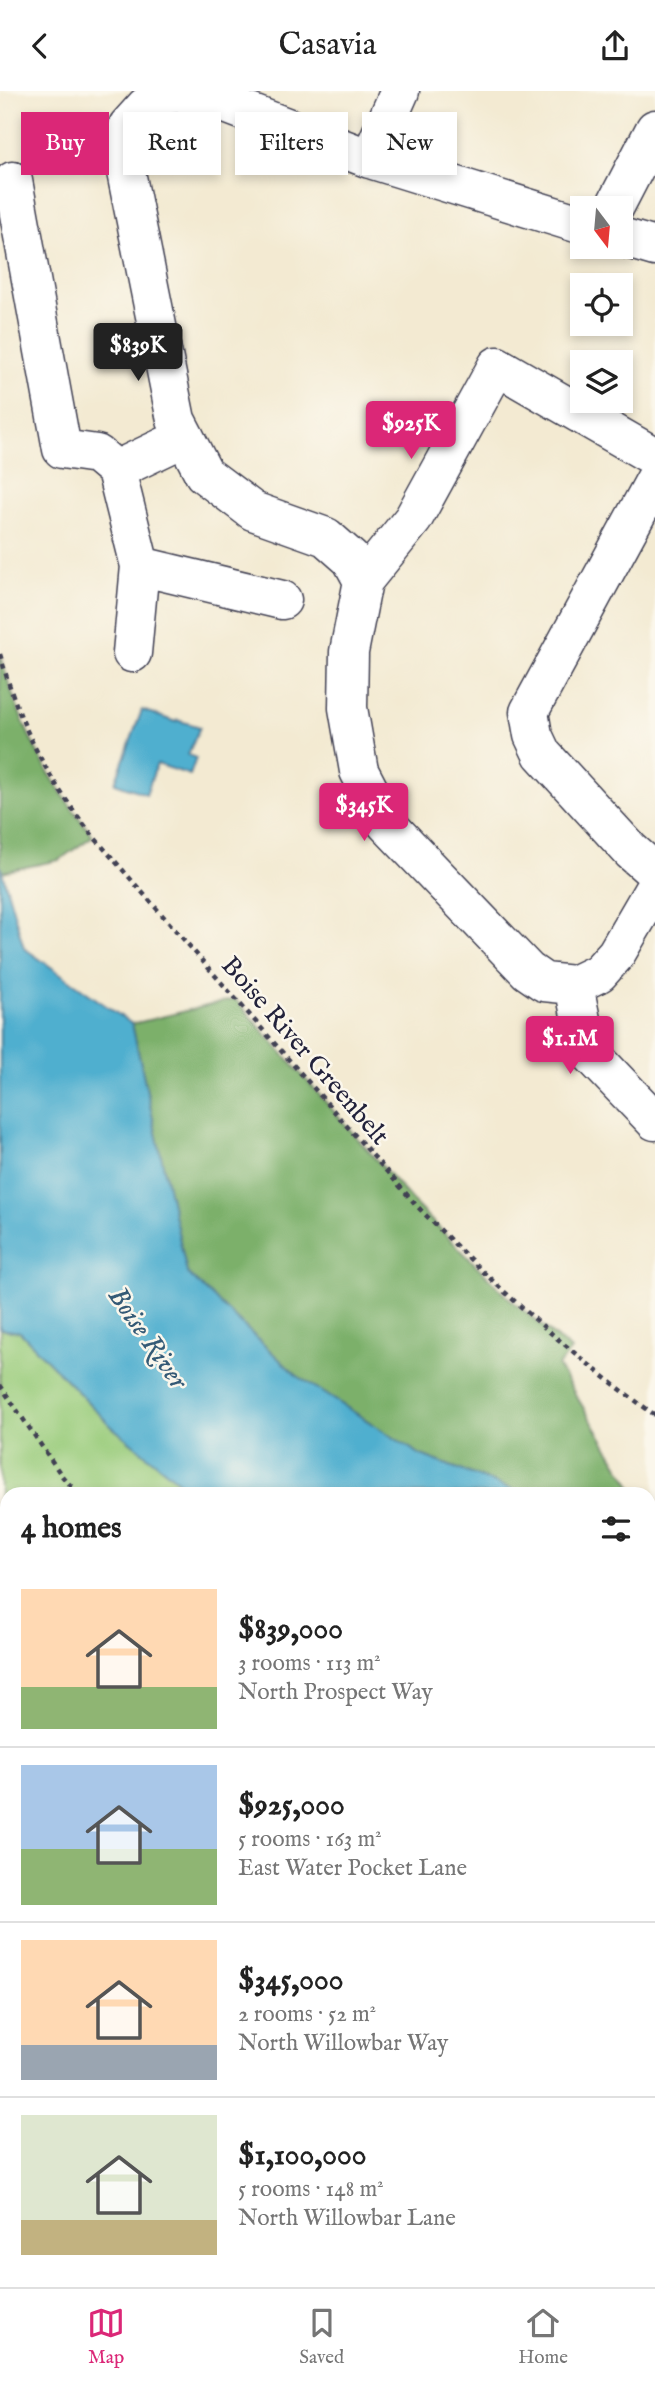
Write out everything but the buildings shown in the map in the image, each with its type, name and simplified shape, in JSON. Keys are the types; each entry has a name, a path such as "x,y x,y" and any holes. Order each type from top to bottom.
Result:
{"street":[{"path":"391,112 400,91"},
{"path":"362,156 197,93 170,94 146,106 128,126 123,157 176,420 204,474 253,511 327,537 351,559 363,581"},
{"path":"620,196 655,129"},
{"path":"422,175 570,221"},
{"path":"13,181 62,449 97,454 116,470 140,566 132,653"},
{"path":"634,241 655,247"},
{"path":"655,457 497,366 413,519 363,581 349,652 348,708 359,771 386,824 528,971 544,982 574,985 599,973 616,954 655,887"},
{"path":"116,470 185,437"},
{"path":"655,480 528,712 533,735 542,754 631,851 655,872"},
{"path":"140,566 282,600"},
{"path":"574,985 587,1050 655,1121"}],"path":[{"name":"Boise River Greenbelt","path":"0,655 17,710 33,743 63,798 93,836 417,1206 510,1299 655,1415"},
{"path":"0,1385 72,1487"}],"green space":[{"path":"0,654 16,705 36,750 61,793 93,836 59,860 2,872 0,864"},
{"path":"235,999 417,1206 510,1299 571,1350 558,1366 632,1487 506,1487 421,1455 296,1375 187,1273 132,1024"},
{"path":"0,1329 20,1332 111,1426 185,1487 0,1487"}],"water":[{"path":"142,710 200,727 188,755 196,758 190,775 157,764 146,794 115,783"},
{"name":"Boise River","path":"0,864 24,948 132,1024 187,1273 296,1375 421,1455 506,1487 185,1487 111,1426 20,1332 0,1329"}]}
